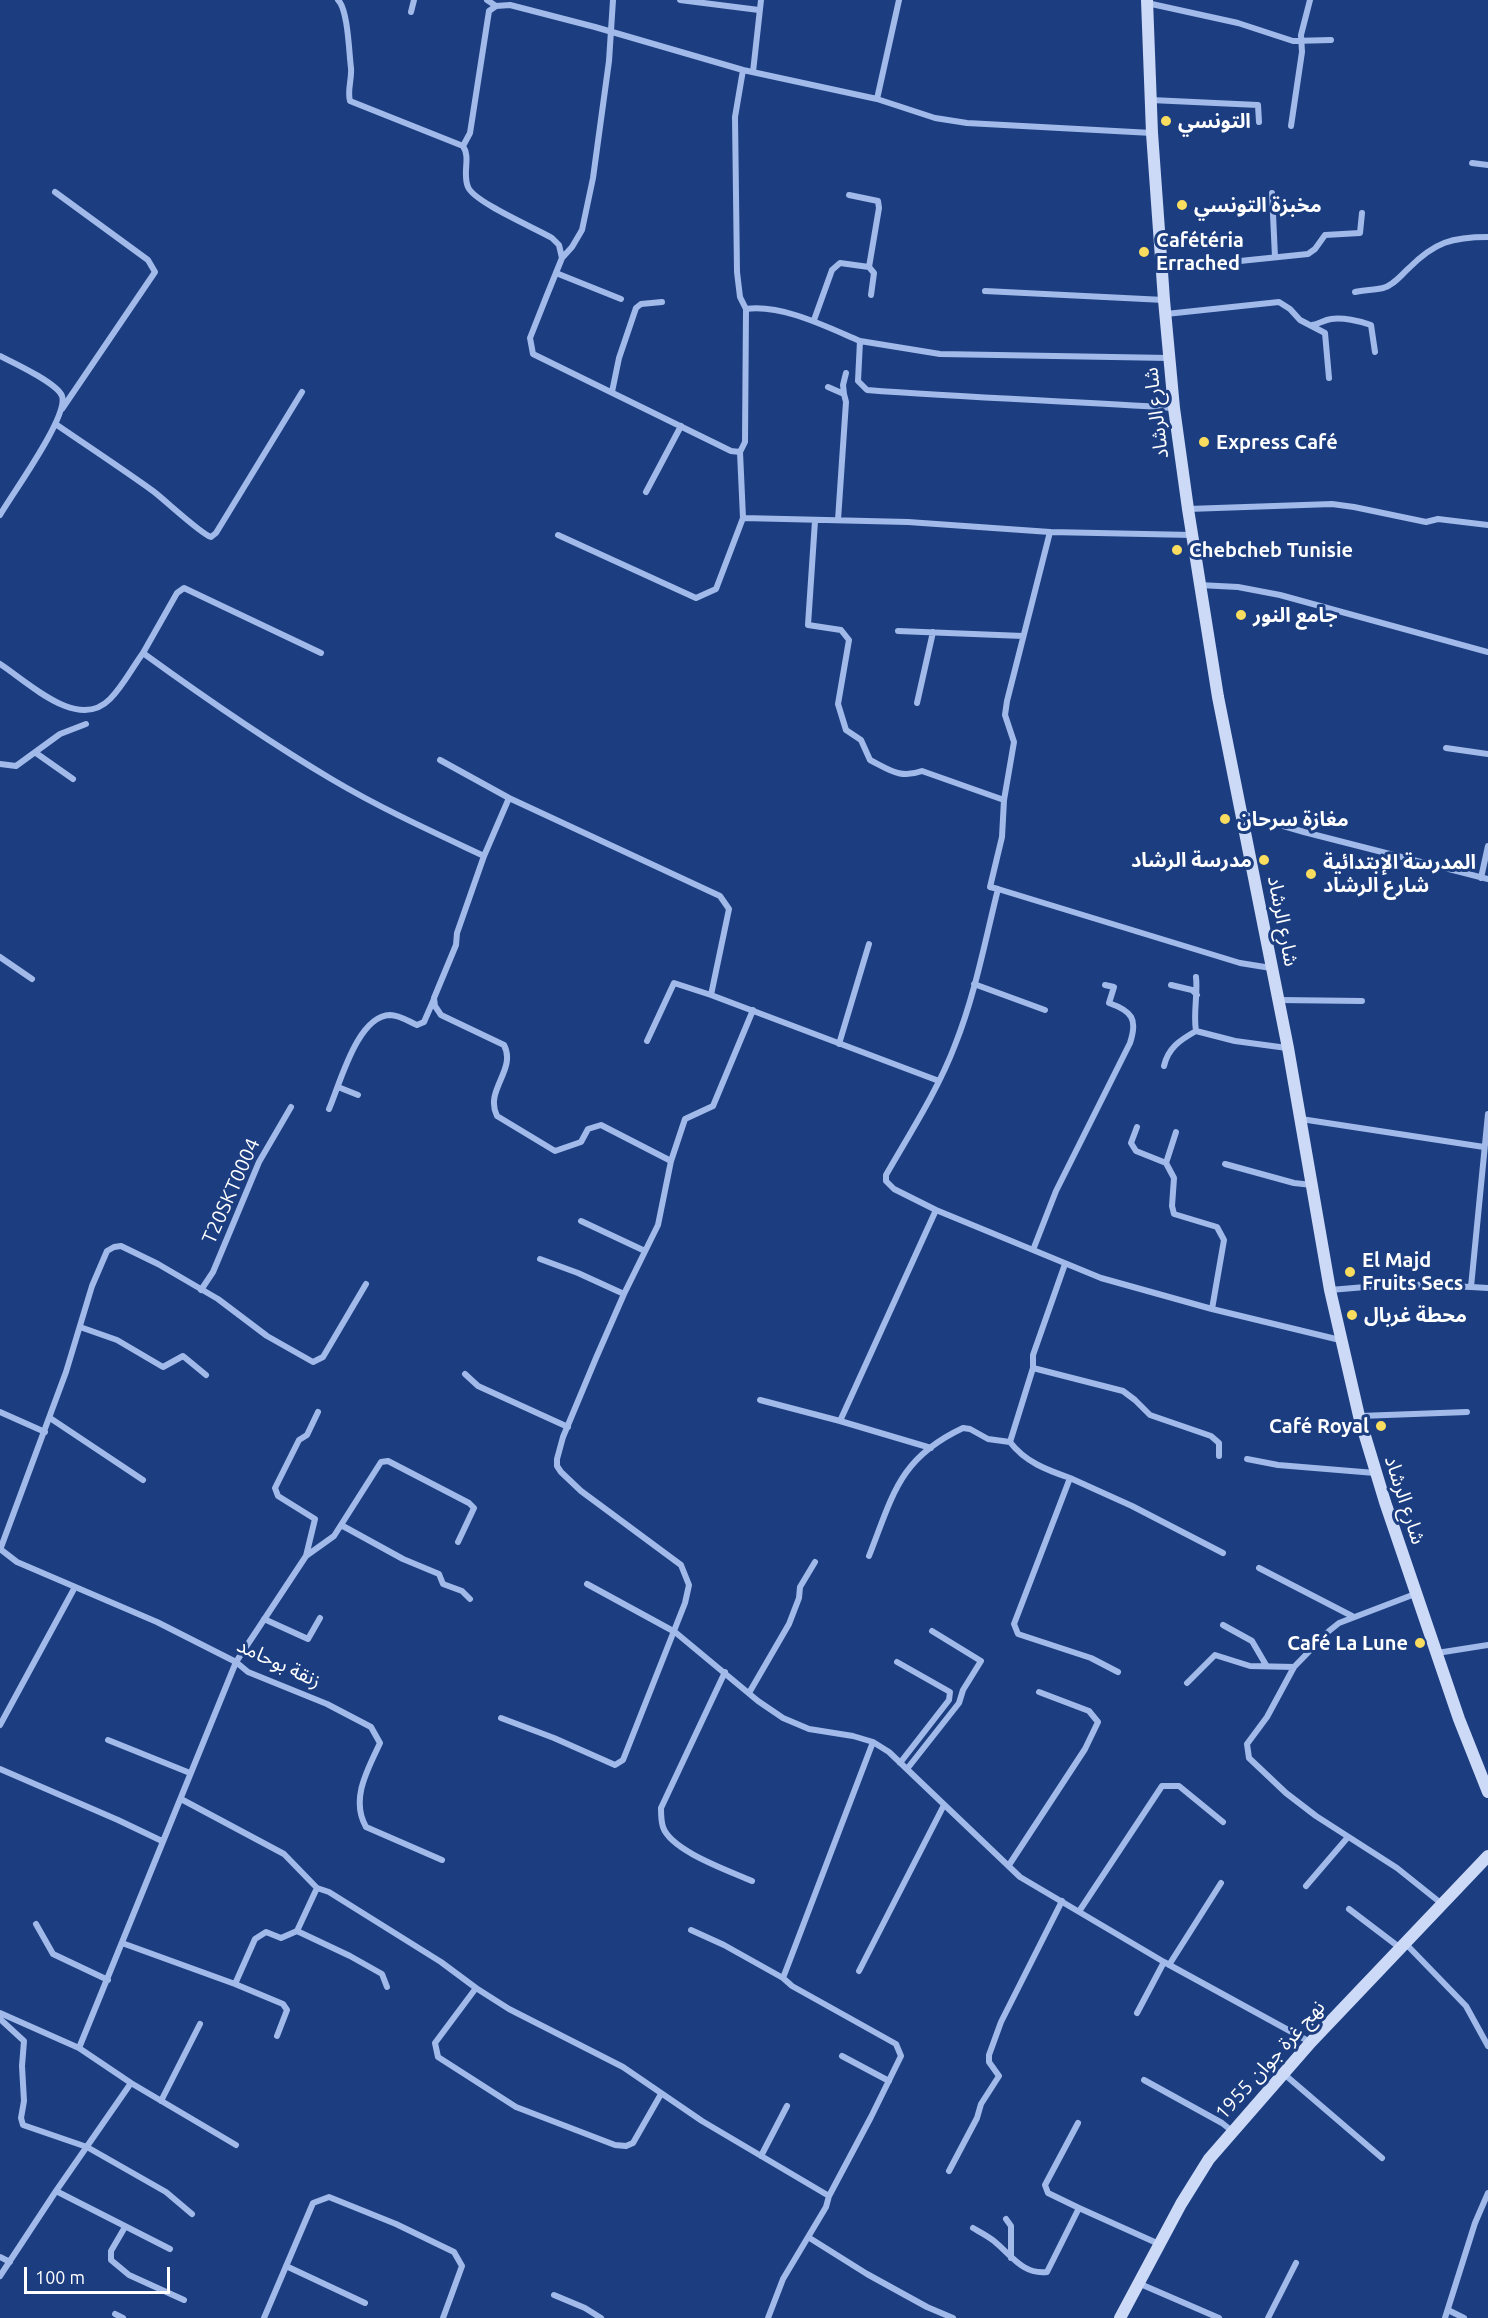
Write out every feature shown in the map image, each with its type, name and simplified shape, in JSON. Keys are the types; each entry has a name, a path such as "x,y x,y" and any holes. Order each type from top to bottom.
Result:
{"street":[{"path":"338,0 342,4 346,23 351,70 348,94 351,101 463,146 467,152 466,185 471,193 496,209 552,238 559,245 562,258"},
{"path":"411,12 414,0"},
{"path":"488,0 496,6"},
{"path":"521,8 522,0"},
{"path":"613,0 609,61 593,178 582,230 562,258 530,338 533,354 731,451 740,452"},
{"path":"680,0 759,10"},
{"path":"753,72 761,0"},
{"path":"877,99 899,0"},
{"path":"1291,126 1302,52 1300,41 1310,0"},
{"path":"1147,1 1238,22 1300,41 1331,40"},
{"name":"شارع الرشاد","path":"1147,1 1152,134 1164,300 1174,408 1188,509 1199,585 1240,813 1288,1048 1330,1290 1359,1416 1376,1473 1415,1594 1488,1792"},
{"path":"463,146 470,133 489,11 496,6 510,5 743,70 877,99 935,118 967,123 1152,134"},
{"path":"558,535 696,598 716,589 743,518 740,452 745,442 746,309 740,297 737,272 735,117 743,70"},
{"path":"1151,100 1258,105 1259,122"},
{"path":"1472,163 1488,165"},
{"path":"0,515 57,424 62,409 155,272 148,260 55,192"},
{"path":"1272,193 1275,257"},
{"path":"849,195 878,201 879,208 869,267"},
{"path":"1162,269 1308,254 1316,249 1325,235 1360,233 1362,213"},
{"path":"1355,291 1384,288 1394,282 1430,249 1443,242 1457,238 1488,237"},
{"path":"814,320 832,270 840,262 869,267 874,273 871,295"},
{"path":"556,273 621,299"},
{"path":"985,291 1164,300"},
{"path":"612,392 619,358 636,308 641,303 662,302"},
{"path":"1166,314 1279,302 1308,326 1325,333 1329,378"},
{"path":"746,309 760,307 814,320 860,341 940,354 1169,358"},
{"path":"1308,326 1322,324 1329,319 1371,325 1375,352"},
{"path":"860,341 858,381 867,390 1002,400 1174,408"},
{"path":"0,356 57,389 62,397 62,409"},
{"path":"838,520 846,402 843,385 846,373"},
{"path":"828,387 844,394"},
{"path":"57,424 152,491 205,535 211,537 216,533 302,392"},
{"path":"646,492 681,426"},
{"path":"1188,509 1332,504 1426,522 1438,519 1488,525"},
{"path":"743,518 908,522 1050,532 1192,535"},
{"path":"815,521 808,626 841,630 849,640 838,704 846,730 861,740 870,760 898,774 909,776 922,771 1004,800"},
{"path":"1050,532 1005,715 1014,742 1004,800 1002,837 990,887 1240,963 1272,968"},
{"path":"1199,585 1261,591 1488,652"},
{"path":"0,664 63,706 78,711 94,709 109,700 143,653 177,593 184,588 321,653"},
{"path":"898,631 1023,636"},
{"path":"917,703 933,632"},
{"path":"143,653 236,720 333,780 484,856"},
{"path":"0,764 16,766 60,734 86,724"},
{"path":"1446,748 1488,754"},
{"path":"36,753 74,778"},
{"path":"440,760 509,798 720,897 729,909 711,994"},
{"path":"329,1109 346,1060 369,1026 378,1018 388,1015 417,1024 424,1022 456,945 457,933 484,856 509,798"},
{"path":"1240,813 1484,879 1488,846"},
{"path":"998,889 974,984 955,1046 939,1081 886,1175 885,1181 894,1189 936,1210 1101,1278 1212,1309 1340,1340"},
{"path":"839,1044 869,944"},
{"path":"0,957 32,979"},
{"path":"1196,978 1198,996 1196,1031"},
{"path":"647,1041 674,983 711,994 939,1081"},
{"path":"974,984 1045,1010"},
{"path":"1033,1250 1056,1191 1135,1028 1133,1018 1124,1008 1109,1003 1114,987 1105,985"},
{"path":"1171,985 1192,990 1198,996"},
{"path":"434,998 435,1006 441,1015 504,1045 509,1061 493,1097 493,1107 497,1116 555,1151 581,1142 588,1129 601,1125 671,1161"},
{"path":"1278,1000 1362,1001"},
{"path":"501,1718 554,1738 615,1766 619,1764 623,1760 686,1603 689,1585 681,1565 581,1491 561,1472 557,1466 557,1459 567,1427 624,1294 658,1225 671,1161 685,1119 712,1106 753,1010"},
{"path":"1164,1066 1167,1054 1175,1045 1196,1031 1235,1041 1288,1048"},
{"path":"338,1087 358,1095"},
{"name":"T20SKT0004","path":"201,1290 213,1272 259,1162 291,1107"},
{"path":"1471,1287 1488,1114"},
{"path":"1301,1119 1485,1143"},
{"path":"1137,1127 1131,1143 1136,1151 1166,1162"},
{"path":"1176,1132 1166,1162 1174,1179 1172,1206 1174,1214 1217,1227 1224,1240 1212,1309"},
{"path":"1226,1164 1294,1183 1312,1185"},
{"path":"840,1421 936,1210"},
{"path":"581,1221 645,1251"},
{"path":"0,1550 50,1419 96,1277 107,1251 121,1246 201,1290 267,1336 313,1362 323,1357 366,1284"},
{"path":"540,1259 624,1294"},
{"path":"1010,1442 1033,1368 1033,1355 1065,1264"},
{"path":"1330,1290 1401,1284 1488,1288"},
{"path":"80,1327 117,1340 163,1367 183,1356 206,1375"},
{"path":"1033,1368 1124,1391 1150,1415 1211,1436 1219,1443 1219,1456"},
{"path":"465,1374 478,1386 567,1427"},
{"path":"760,1400 931,1448"},
{"path":"0,1412 45,1432"},
{"path":"79,2048 236,1662 306,1556 315,1519 278,1496 275,1488 299,1440 307,1435 318,1412"},
{"path":"1359,1416 1467,1412"},
{"path":"50,1419 143,1480"},
{"path":"869,1556 899,1481 916,1458 963,1428 970,1429 988,1439 1010,1442 1023,1457 1031,1462 1132,1506 1223,1553"},
{"path":"1247,1459 1278,1466 1376,1473"},
{"path":"306,1556 334,1536 381,1462 388,1461 469,1503 474,1508 458,1542"},
{"path":"1070,1478 1014,1624 1018,1634 1090,1658 1118,1672"},
{"path":"341,1525 403,1559 439,1574 443,1584 462,1591 470,1599"},
{"name":"زنقة بوحامد","path":"0,1550 17,1562 157,1622 236,1662 248,1672 327,1704 371,1727 380,1743 361,1785 359,1808 361,1818 366,1827 442,1860"},
{"path":"749,1693 789,1624 799,1598 800,1587 815,1562"},
{"path":"1259,1568 1352,1616"},
{"path":"587,1584 675,1632 783,1718 809,1729 854,1736 873,1743 907,1769 1020,1876 1080,1910 1166,1964 1311,2042"},
{"path":"0,1725 75,1587"},
{"path":"1415,1594 1352,1616 1329,1631 1294,1667 1267,1717 1247,1744 1249,1758 1286,1793 1397,1868 1442,1904"},
{"path":"264,1619 308,1639 320,1618"},
{"path":"1223,1625 1252,1641 1266,1665"},
{"path":"907,1769 959,1703 963,1690 981,1661 932,1631"},
{"path":"1436,1653 1488,1645"},
{"path":"1187,1683 1215,1655 1250,1666 1294,1667"},
{"path":"897,1662 950,1692 950,1700 900,1763"},
{"path":"725,1672 661,1808 663,1829 676,1844 704,1860 752,1881"},
{"path":"1009,1865 1085,1749 1098,1722 1089,1711 1039,1692"},
{"path":"108,1740 190,1773"},
{"path":"783,1978 873,1743"},
{"path":"0,1769 162,1841"},
{"path":"1080,1910 1162,1786 1179,1786 1223,1822"},
{"path":"181,1799 284,1854 317,1888 329,1892 441,1962 476,1988 540,2026 623,2067 702,2121 829,2196"},
{"path":"859,1971 944,1805"},
{"path":"1306,1886 1348,1837"},
{"name":"نهج غرة جوان 1955","path":"1120,2318 1209,2159 1311,2042 1488,1856"},
{"path":"1137,2013 1166,1964 1221,1883"},
{"path":"235,1984 255,1938 266,1932 281,1938 297,1931 317,1888"},
{"path":"949,2171 977,2118 981,2104 999,2076 989,2062 989,2055 1001,2022 1062,1901"},
{"path":"1349,1909 1402,1945 1466,2006 1488,2046"},
{"path":"36,1924 53,1954 108,1980"},
{"path":"691,1930 724,1945 896,2044 901,2056 829,2196 826,2207 783,2279 768,2318"},
{"path":"297,1931 382,1974 387,1987"},
{"path":"122,1943 283,2004 287,2010 277,2036"},
{"path":"476,1988 435,2043 438,2057 516,2107 615,2145 626,2146 633,2143 661,2094"},
{"path":"0,2013 79,2048 131,2083 236,2145"},
{"path":"0,2019 24,2041 22,2066 24,2101 21,2118 23,2124 87,2147 166,2192 192,2214"},
{"path":"161,2101 200,2024"},
{"path":"842,2056 889,2081"},
{"path":"1284,2074 1382,2158"},
{"path":"1144,2080 1232,2131"},
{"path":"0,2276 131,2083"},
{"path":"761,2156 788,2106"},
{"path":"1078,2123 1045,2185 1048,2193 1160,2244"},
{"path":"56,2191 170,2249"},
{"path":"1445,2318 1475,2223 1488,2193"},
{"path":"264,2318 313,2203 329,2197 396,2224 454,2252 462,2266 442,2318"},
{"path":"973,2228 994,2241 1024,2268 1036,2273 1047,2272 1079,2208"},
{"path":"1006,2219 1011,2226 1011,2258"},
{"path":"125,2227 111,2252 111,2260 129,2275 184,2300"},
{"path":"808,2237 867,2274 952,2318"},
{"path":"0,2257 10,2262"},
{"path":"1268,2318 1296,2264"},
{"path":"286,2266 365,2303"},
{"path":"1138,2283 1219,2318"},
{"path":"554,2295 585,2307 601,2318"},
{"path":"932,2318 936,2310"},
{"path":"1448,2310 1464,2318"},
{"path":"115,2314 123,2318"}],"place":[{"name":"التونسي","path":"1166,121"},
{"name":"مخبزة التونسي","path":"1182,205"},
{"name":"Cafétéria Errached","path":"1144,252"},
{"name":"Express Café","path":"1204,442"},
{"name":"Chebcheb Tunisie","path":"1177,550"},
{"name":"جامع النور","path":"1241,615"},
{"name":"مغازة سرحان","path":"1225,819"},
{"name":"مدرسة الرشاد","path":"1264,860"},
{"name":"المدرسة الإبتدائية شارع الرشاد","path":"1311,874"},
{"name":"El Majd Fruits Secs","path":"1350,1272"},
{"name":"محطة غربال","path":"1352,1315"},
{"name":"Café Royal","path":"1381,1426"},
{"name":"Café La Lune","path":"1420,1643"}]}
